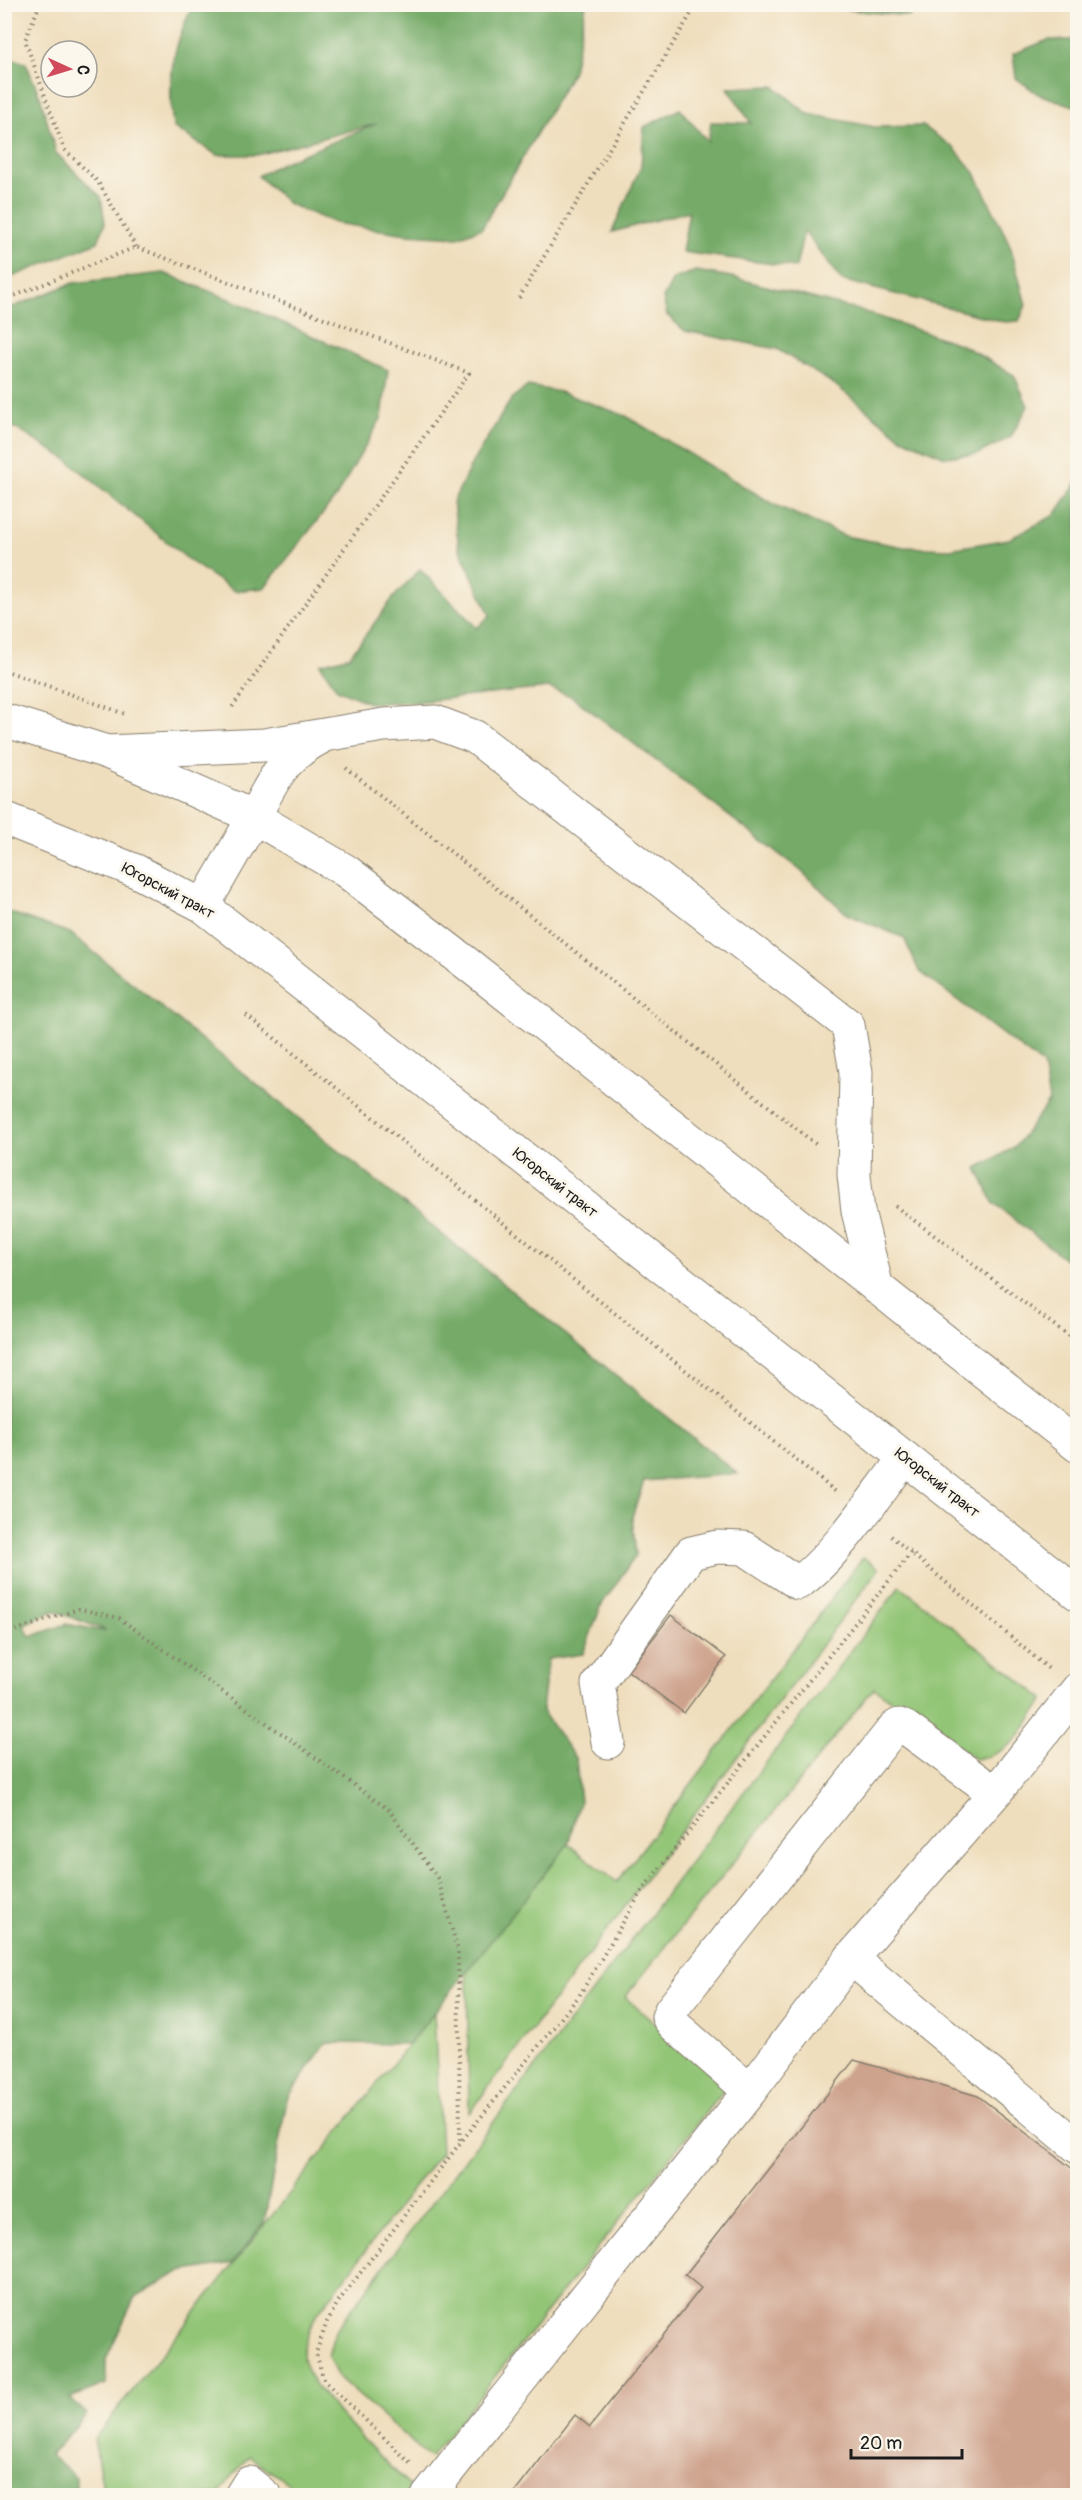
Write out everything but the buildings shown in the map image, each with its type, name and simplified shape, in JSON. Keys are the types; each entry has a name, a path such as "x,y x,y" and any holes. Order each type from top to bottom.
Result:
{"main road":[{"path":"4,720 107,752 254,817 355,878 1077,1446"},
{"path":"107,752 311,743 384,724 435,722 475,737 848,1025 856,1072 854,1175 858,1211 877,1288"},
{"path":"203,906 273,780 311,743"},
{"name":"Югорский тракт","path":"4,818 136,871 203,906 1077,1594"},
{"path":"608,1742 598,1684 691,1553 717,1546 744,1548 798,1583 807,1577 905,1458"},
{"path":"432,2490 750,2091 851,1958 995,1793 1076,1690"},
{"path":"750,2091 674,2025 668,2017 671,2010 894,1728 899,1725 906,1728 995,1793"},
{"path":"851,1958 1077,2147"},
{"path":"241,2496 249,2483 265,2496"}],"path":[{"path":"40,4 25,40 64,149 98,182 136,247 469,373 228,714"},
{"path":"519,298 697,4"},
{"path":"4,300 136,247"},
{"path":"4,670 128,715"},
{"path":"311,743 316,753 349,770 854,1175 1077,1343"},
{"path":"246,1015 912,1553 1076,1690"},
{"path":"432,2490 324,2380 316,2353 327,2322 338,2302 460,2143 579,1996 643,1889 912,1553"},
{"path":"4,1634 79,1609 119,1618 388,1810 438,1879 458,1951 460,2143"}],"green space":[{"path":"193,5 586,5 573,71 482,228 458,237 407,234 335,223 289,204 258,176 282,163 376,124 257,155 217,155 173,127 171,79 173,64 180,35"},
{"path":"833,5 926,5 909,16 841,9"},
{"path":"1048,40 1077,40 1077,107 1038,94 1016,78 1013,54"},
{"path":"5,57 26,63 39,99 41,99 56,153 101,197 105,223 98,242 5,280"},
{"path":"774,86 808,114 875,127 923,126 954,148 975,173 1010,245 1026,305 1019,321 1004,322 841,280 804,231 796,267 682,252 689,211 612,232 641,166 644,127 680,109 708,142 711,122 751,123 728,88"},
{"path":"696,271 731,277 862,311 962,345 1014,375 1028,406 1011,437 978,454 945,457 902,438 834,384 777,349 685,331 667,315 663,298 673,279"},
{"path":"164,273 239,303 388,370 382,417 336,497 264,588 234,591 190,561 66,459 5,422 5,310 73,283"},
{"path":"528,386 560,392 626,416 775,505 845,536 904,547 950,549 1009,539 1055,515 1077,482 1077,1268 994,1204 977,1168 1015,1147 1049,1101 1043,1065 919,971 904,938 847,914 800,870 571,696 548,688 416,702 369,703 337,689 320,664 350,656 393,598 420,569 477,628 490,615 459,548 453,502 473,461 512,398"},
{"path":"5,911 70,933 738,1474 644,1481 632,1517 636,1555 602,1604 583,1654 548,1659 542,1711 576,1759 580,1802 568,1844 409,2044 326,2043 287,2099 264,2223 233,2263 180,2272 135,2297 106,2359 106,2384 70,2398 87,2414 50,2455 76,2477 76,2492 85,2495 5,2495","holes":["54,1611 105,1630 66,1624 30,1637 24,1624"]},
{"path":"863,1557 879,1569 469,2113 467,1970 568,1844 617,1882"},
{"path":"900,1586 1044,1699 1024,1730 1009,1746 999,1752 975,1759 874,1688 625,1997 726,2087 430,2458 337,2376 328,2356 335,2331"},
{"path":"434,2012 441,2152 315,2317 303,2351 304,2362 310,2376 321,2392 413,2489 406,2495 304,2495 249,2456 217,2495 104,2495 94,2439"}]}
